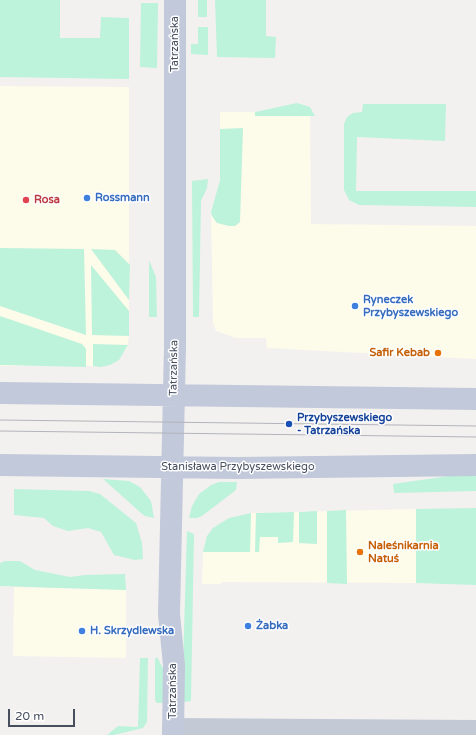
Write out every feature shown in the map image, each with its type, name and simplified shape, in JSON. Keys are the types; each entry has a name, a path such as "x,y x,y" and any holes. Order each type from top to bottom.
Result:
{"main road":[{"name":"Tatrzańska","path":"173,732 174,665 169,614 174,396 175,0"},
{"path":"0,393 476,399"},
{"name":"Stanisława Przybyszewskiego","path":"0,464 173,467 476,465"}],"street":[{"path":"173,732 476,731"}],"shaded area":[{"path":"0,86 129,87 129,336 127,349 105,366 0,366"},
{"path":"310,107 311,224 476,226 476,359 267,348 266,338 236,338 216,331 213,323 211,212 220,180 220,112 255,112"},
{"path":"416,509 416,583 221,582 221,584 202,584 203,552 251,513"},
{"path":"14,587 126,590 126,658 13,656"}],"green space":[{"path":"0,0 60,0 60,38 100,38 101,17 129,18 129,79 0,77"},
{"path":"198,0 207,0 207,17 198,17"},
{"path":"215,0 266,0 266,36 276,37 275,58 217,57"},
{"path":"141,3 158,3 157,68 140,67"},
{"path":"198,27 208,27 208,55 191,54 191,44 198,44"},
{"path":"297,103 310,107 315,116 255,116 255,112"},
{"path":"363,104 446,104 445,141 357,137 356,191 476,191 476,207 359,205 349,200 344,190 344,124 347,117 353,113 362,112"},
{"path":"243,128 240,222 235,226 229,226 217,223 211,212 220,180 220,129"},
{"path":"208,179 207,188 201,201 199,317 193,317 192,181"},
{"path":"0,248 84,249 86,335 0,306"},
{"path":"91,249 115,250 130,265 129,300"},
{"path":"149,260 156,277 157,317 149,317"},
{"path":"91,265 129,311 129,336 92,335"},
{"path":"0,316 82,344 86,349 86,367 0,365"},
{"path":"93,344 128,345 119,360 110,365 101,367 93,366"},
{"path":"449,476 476,476 476,491 394,493 393,484"},
{"path":"103,479 129,481 140,487 151,501 154,518 145,516 141,513"},
{"path":"219,482 237,482 236,490 202,516 197,518 189,518 192,506 199,494 211,485"},
{"path":"14,489 89,491 100,494 136,523 142,543 143,559 135,560 114,555 101,532 88,528 68,531 53,526 44,518 14,515"},
{"path":"476,508 476,585 416,583 416,509"},
{"path":"346,510 347,584 327,583 327,511"},
{"path":"317,511 317,544 299,543 299,512"},
{"path":"294,512 293,542 278,543 278,537 260,537 259,552 255,552 256,513"},
{"path":"251,513 250,552 203,552 207,536 213,528 229,518"},
{"path":"187,531 194,534 191,701 185,702 182,698"},
{"path":"5,561 20,561 35,570 70,577 125,574 126,590 0,586 0,563"},
{"path":"157,657 163,668 163,703 157,703 155,700 155,659"},
{"path":"140,658 148,658 147,722 143,728 114,735 107,735 118,726 138,727"}],"tram line":[{"path":"0,420 476,426"},
{"path":"0,431 476,437"}],"place":[{"name":"Rossmann","path":"87,198"},
{"name":"Rosa","path":"26,200"},
{"name":"Ryneczek Przybyszewskiego","path":"355,306"},
{"name":"Safir Kebab","path":"438,353"},
{"name":"Przybyszewskiego - Tatrzańska","path":"289,424"},
{"name":"Naleśnikarnia Natuś","path":"360,552"},
{"name":"Żabka","path":"248,626"},
{"name":"H. Skrzydlewska","path":"82,631"}]}
